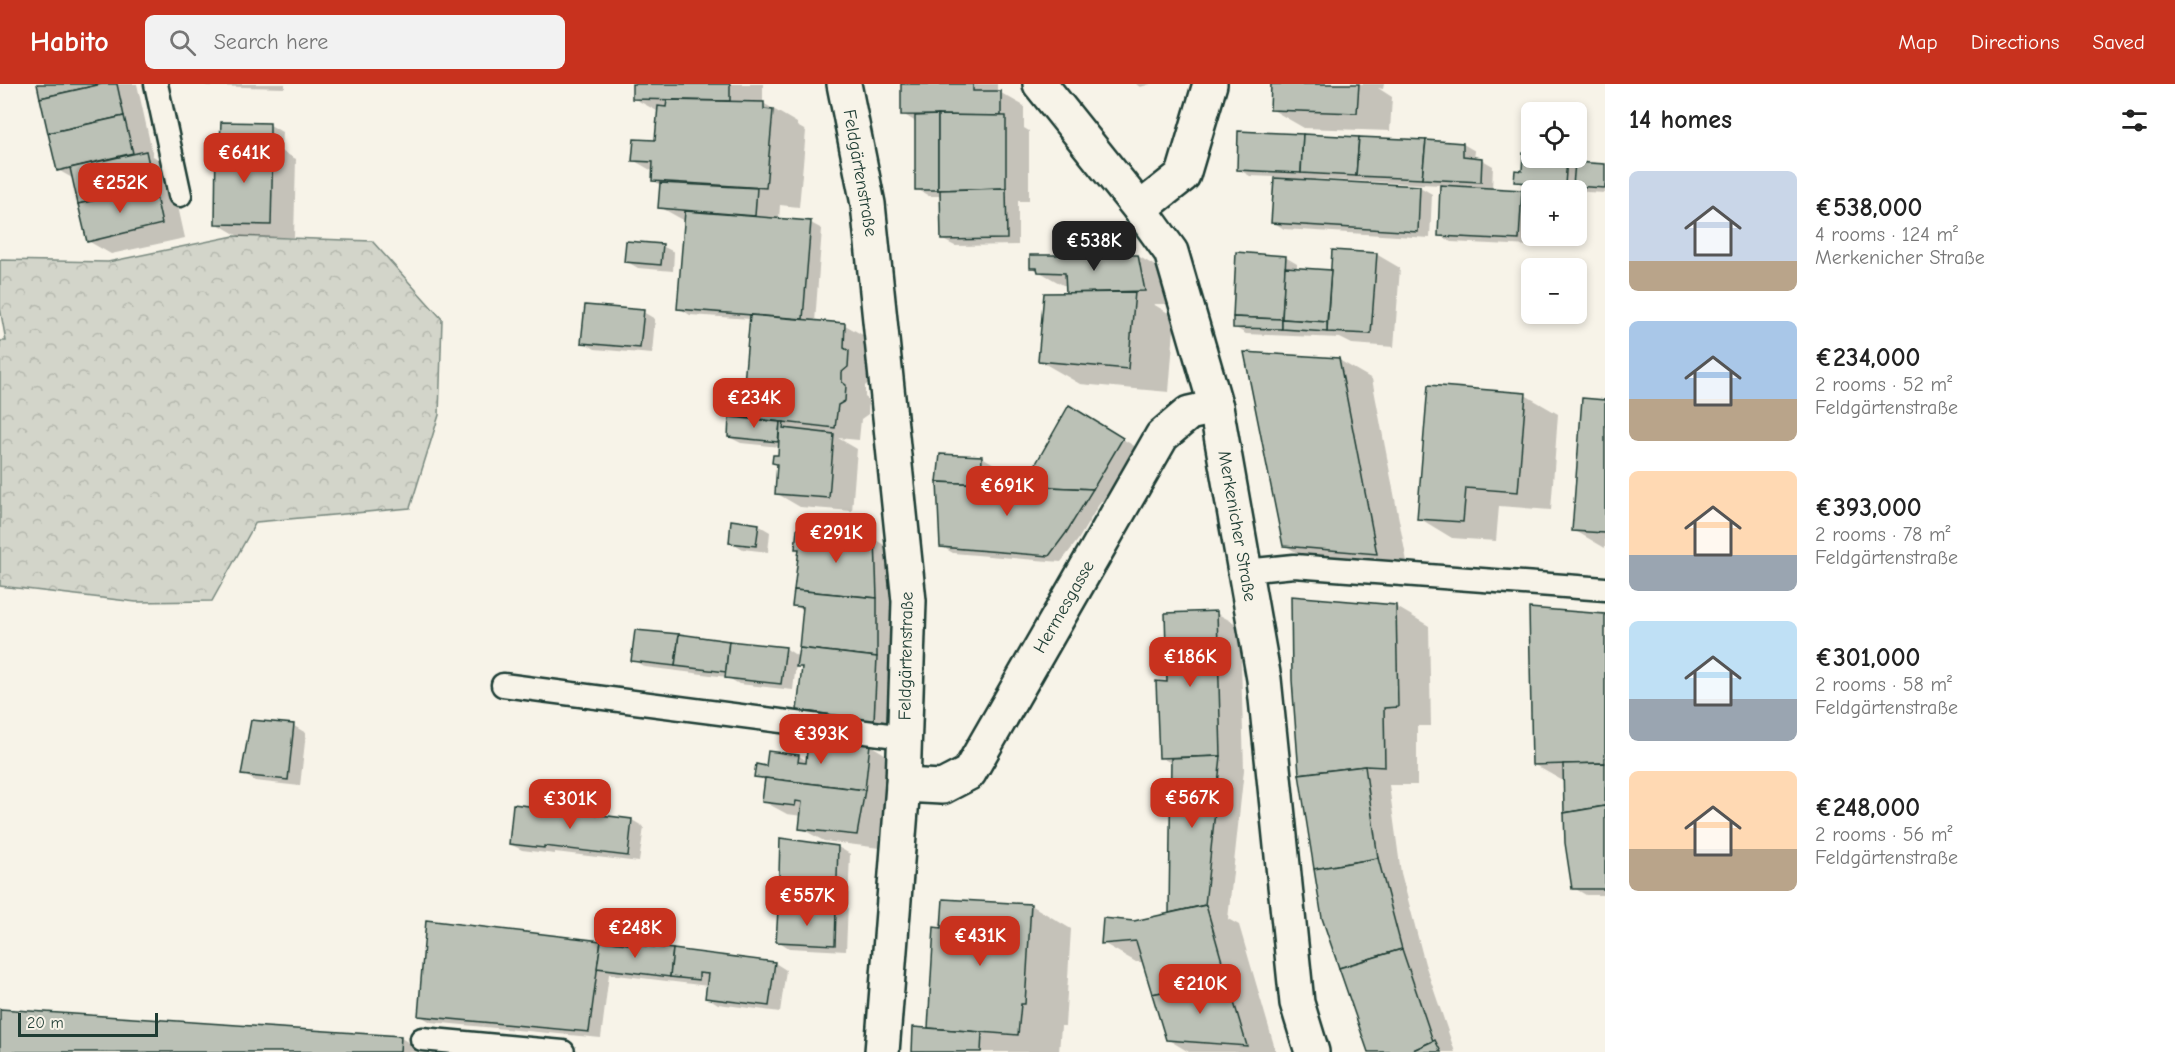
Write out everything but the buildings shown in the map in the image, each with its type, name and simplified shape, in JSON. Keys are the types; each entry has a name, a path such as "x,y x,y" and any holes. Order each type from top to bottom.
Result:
{"street":[{"name":"Feldgärtenstraße","path":"844,84 868,204 909,601 903,785 882,1052"},
{"name":"Merkenicher Straße","path":"1040,84 1140,209 1171,252 1216,407 1264,679 1298,1003 1312,1052"},
{"path":"1140,209 1183,175 1210,84"},
{"name":"Hermesgasse","path":"903,785 942,787 969,773 1162,436 1189,413 1216,407"}],"lane":[{"path":"156,84 180,195"},
{"path":"1245,571 1294,566 1605,589"},
{"path":"503,685 904,737"},
{"path":"422,1039 563,1052"}],"green space":[{"path":"234,236 372,241 442,319 439,415 410,508 256,522 212,601 136,602 0,586 0,341 6,341 0,308 0,260 108,262"}]}
